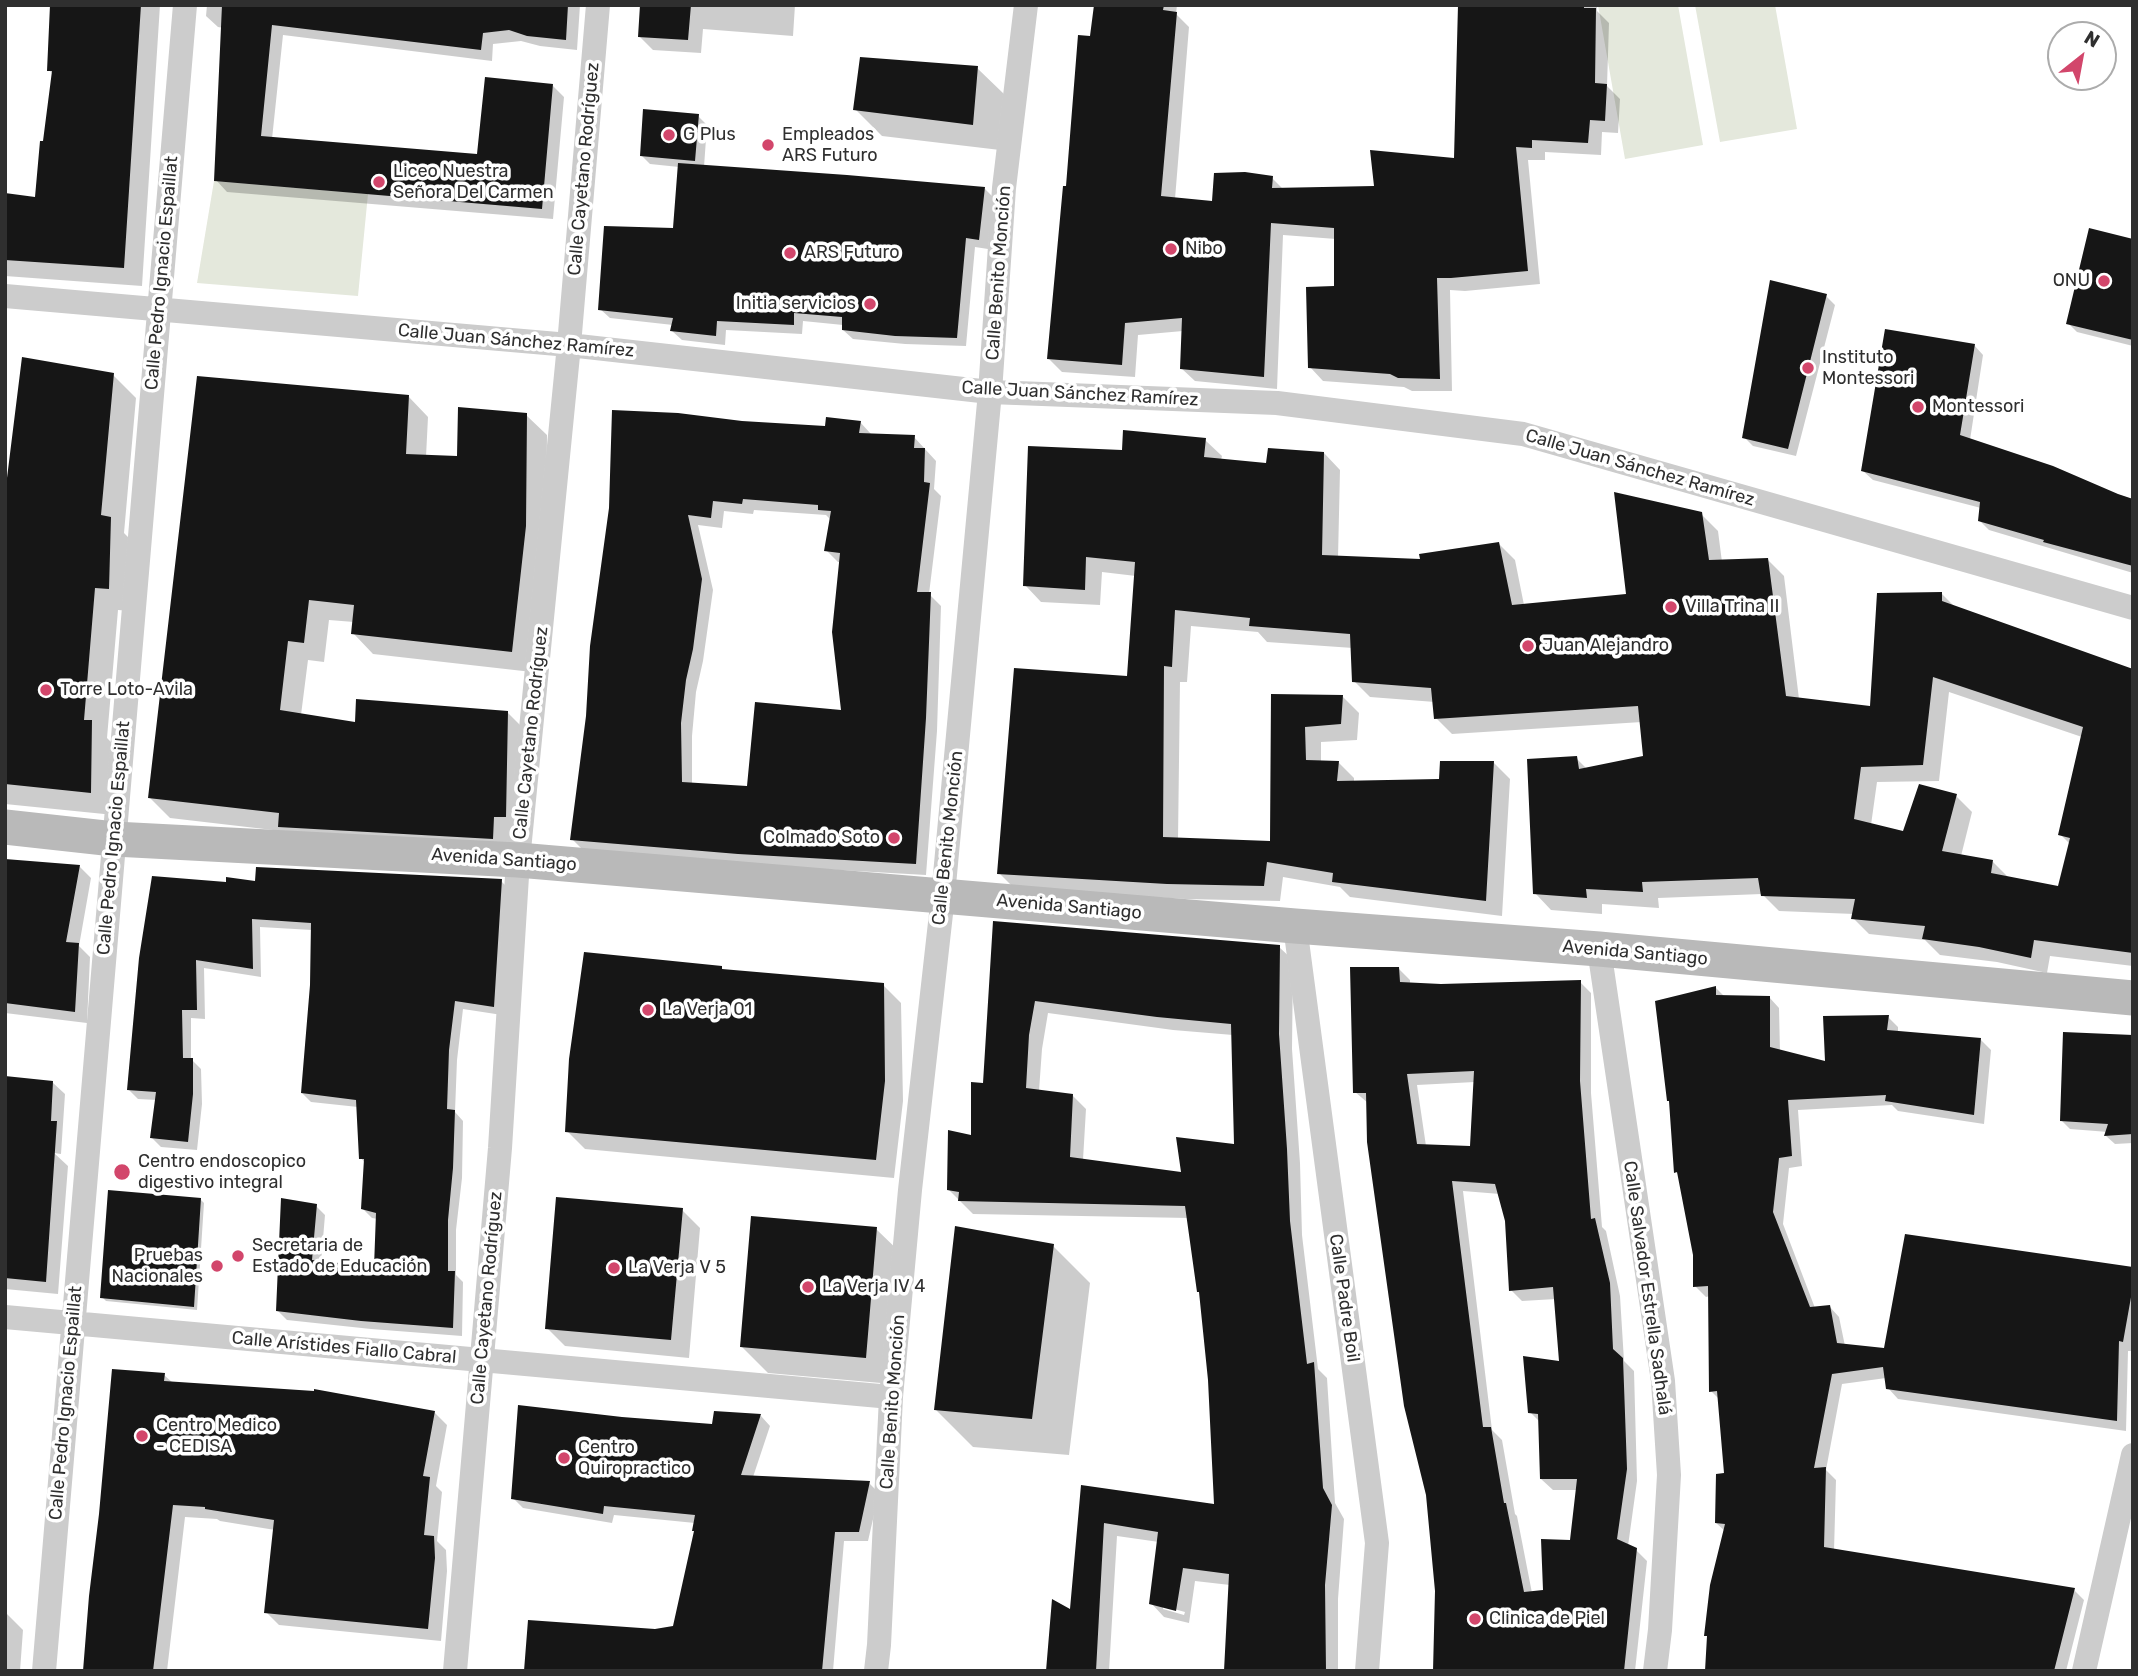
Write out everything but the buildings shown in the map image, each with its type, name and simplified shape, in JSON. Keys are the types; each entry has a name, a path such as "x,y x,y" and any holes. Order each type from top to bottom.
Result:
{"main road":[{"name":"Avenida Santiago","path":"5,827 114,839 518,860 1294,926 1599,949 2133,998"}],"street":[{"name":"Calle Pedro Ignacio Espaillat","path":"44,1671 185,5"},
{"name":"Calle Cayetano Rodríguez","path":"455,1671 500,1148 518,860 569,345 598,5"},
{"name":"Calle Benito Monción","path":"876,1671 891,1397 910,1190 943,896 990,392 1004,188 1026,5"},
{"name":"Calle Juan Sánchez Ramírez","path":"5,296 569,345 990,392 1277,404 1523,434 2133,608"},
{"name":"Calle Padre Boil","path":"1294,926 1377,1543 1367,1671"},
{"name":"Calle Salvador Estrella Sadhalá","path":"1599,949 1663,1381 1669,1475 1655,1671"},
{"name":"Calle Arístides Fiallo Cabral","path":"5,1317 891,1397"},
{"path":"2084,1671 2126,1514 2133,1455"}],"shaded area":[{"path":"1598,5 1678,5 1703,145 1625,159"},
{"path":"1695,5 1775,5 1797,129 1720,142"},
{"path":"214,181 368,194 358,296 197,283"}],"place":[{"name":"G Plus","path":"669,135"},
{"name":"Empleados ARS Futuro","path":"768,145"},
{"name":"Liceo Nuestra Señora Del Carmen","path":"379,182"},
{"name":"Nibo","path":"1171,249"},
{"name":"ARS Futuro","path":"790,253"},
{"name":"ONU","path":"2104,281"},
{"name":"Initia servicios","path":"870,304"},
{"name":"Instituto Montessori","path":"1808,368"},
{"name":"Montessori","path":"1918,407"},
{"name":"Villa Trina II","path":"1671,607"},
{"name":"Juan Alejandro","path":"1528,646"},
{"name":"Torre Loto-Avila","path":"46,690"},
{"name":"Colmado Soto","path":"894,838"},
{"name":"La Verja 01","path":"648,1010"},
{"name":"Centro endoscopico digestivo integral","path":"122,1172"},
{"name":"Secretaria de Estado de Educación","path":"238,1256"},
{"name":"Pruebas Nacionales","path":"217,1266"},
{"name":"La Verja V 5","path":"614,1268"},
{"name":"La Verja IV 4","path":"808,1287"},
{"name":"Centro Medico - CEDISA","path":"142,1436"},
{"name":"Centro Quiropractico","path":"564,1458"},
{"name":"Clinica de Piel","path":"1475,1619"}]}
